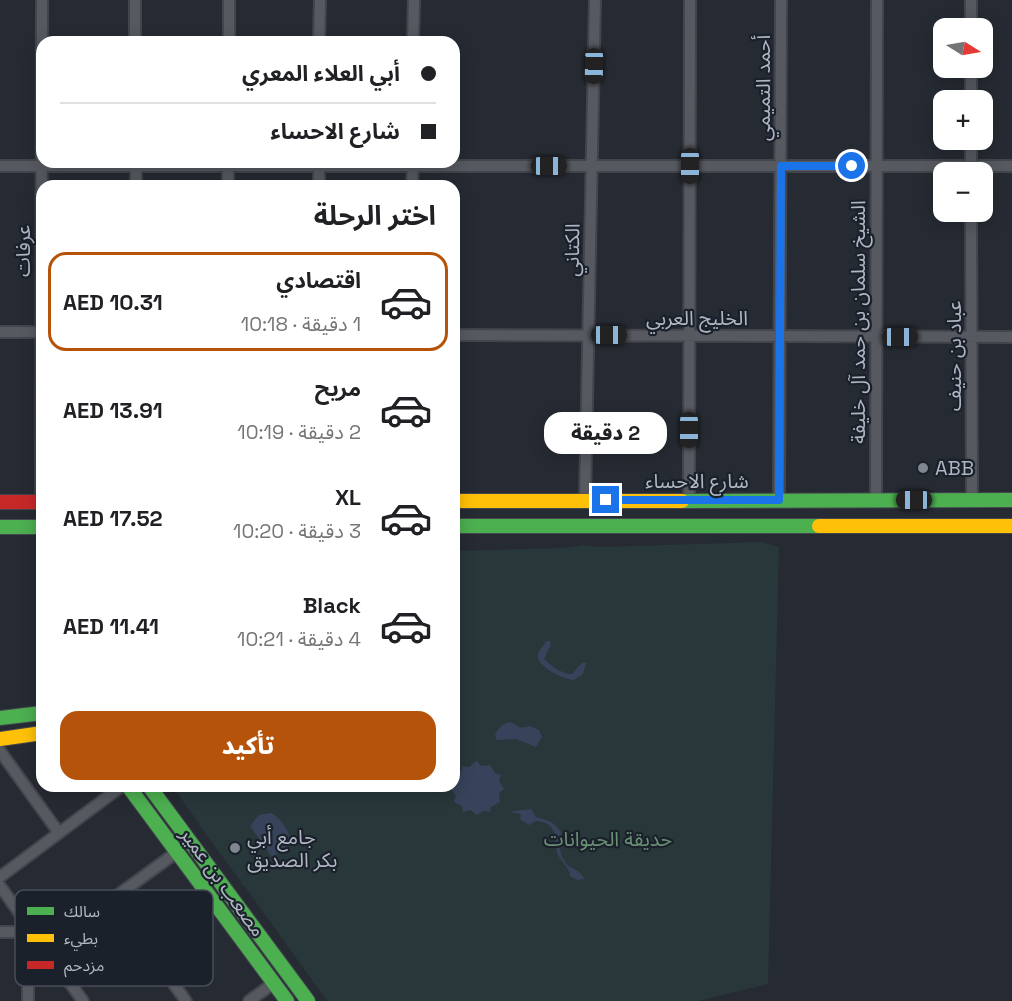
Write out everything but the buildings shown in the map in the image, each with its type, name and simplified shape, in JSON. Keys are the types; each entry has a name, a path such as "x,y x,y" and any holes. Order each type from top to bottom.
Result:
{"main road":[{"name":"شارع الاحساء","path":"460,501 876,499 1011,501"},
{"path":"0,502 36,502"},
{"path":"460,526 1010,525"},
{"path":"0,527 36,527"},
{"path":"0,718 36,714"},
{"path":"0,739 36,735"},
{"name":"مصعب بن عمير","path":"132,792 205,890"},
{"name":"مصعب بن عمير","path":"153,792 308,1001"},
{"name":"مصعب بن عمير","path":"213,901 287,1001"}],"street":[{"name":"عرفات","path":"42,0 42,36"},
{"path":"135,0 135,36"},
{"path":"229,0 229,36"},
{"path":"319,36 320,0"},
{"path":"413,36 414,0"},
{"name":"الكتاني","path":"585,500 596,0"},
{"path":"689,501 690,0"},
{"name":"أحمد التميمي","path":"779,500 781,0"},
{"name":"الشيخ سلمان بن حمد آل خليفة","path":"876,499 877,0"},
{"path":"971,0 971,18"},
{"path":"460,165 933,168"},
{"path":"0,166 36,166"},
{"path":"993,167 1012,166"},
{"name":"عباد بن حنيف","path":"971,222 972,500"},
{"path":"0,332 36,332"},
{"name":"الخليج العربي","path":"460,334 1012,337"},
{"path":"0,752 59,833"},
{"path":"0,877 114,792"},
{"path":"126,890 177,852"},
{"path":"0,886 15,907"},
{"path":"0,932 15,935"},
{"path":"249,1001 274,983"},
{"path":"72,986 83,1001"},
{"path":"175,986 186,1001"}],"green space":[{"name":"حديقة الحيوانات","path":"762,542 779,547 768,984 699,1001 327,1001 176,792 460,792 460,551 564,548 583,545 599,547"}],"water":[{"path":"546,641 550,641 551,644 544,659 547,662 568,674 572,674 582,663 586,663 583,674 574,680 559,676 543,666 538,656"},
{"path":"509,722 520,727 530,726 539,730 542,737 536,747 516,739 497,740 495,736 497,731"},
{"path":"477,761 481,766 490,765 495,773 501,775 499,781 504,789 499,793 500,802 491,807 490,812 483,811 477,815 470,810 463,812 462,806 454,802 456,796 453,792 460,792 460,774 463,766 469,767"},
{"path":"531,809 536,817 553,823 561,832 559,846 562,857 567,865 579,872 585,879 577,880 570,876 558,855 553,829 549,825 536,821 529,825 520,819 521,815 518,813 511,813"},
{"path":"271,813 285,826 292,845 272,857 250,826 259,815"}],"traffic: fast":[{"path":"682,501 1012,500"},
{"path":"460,526 819,526"},
{"path":"0,527 36,527"},
{"path":"0,718 36,714"},
{"path":"132,792 205,890"},
{"path":"153,792 308,1001"},
{"path":"213,901 287,1001"}],"traffic: slow":[{"path":"460,501 682,501"},
{"path":"819,526 1012,526"},
{"path":"0,739 36,734"}],"traffic: jam":[{"path":"0,502 36,502"}],"place":[{"name":"ABB","path":"923,468"},
{"name":"جامع أبي بكر الصديق","path":"235,848"}],"route":[{"path":"606,500 779,500 781,166 852,166"}]}
